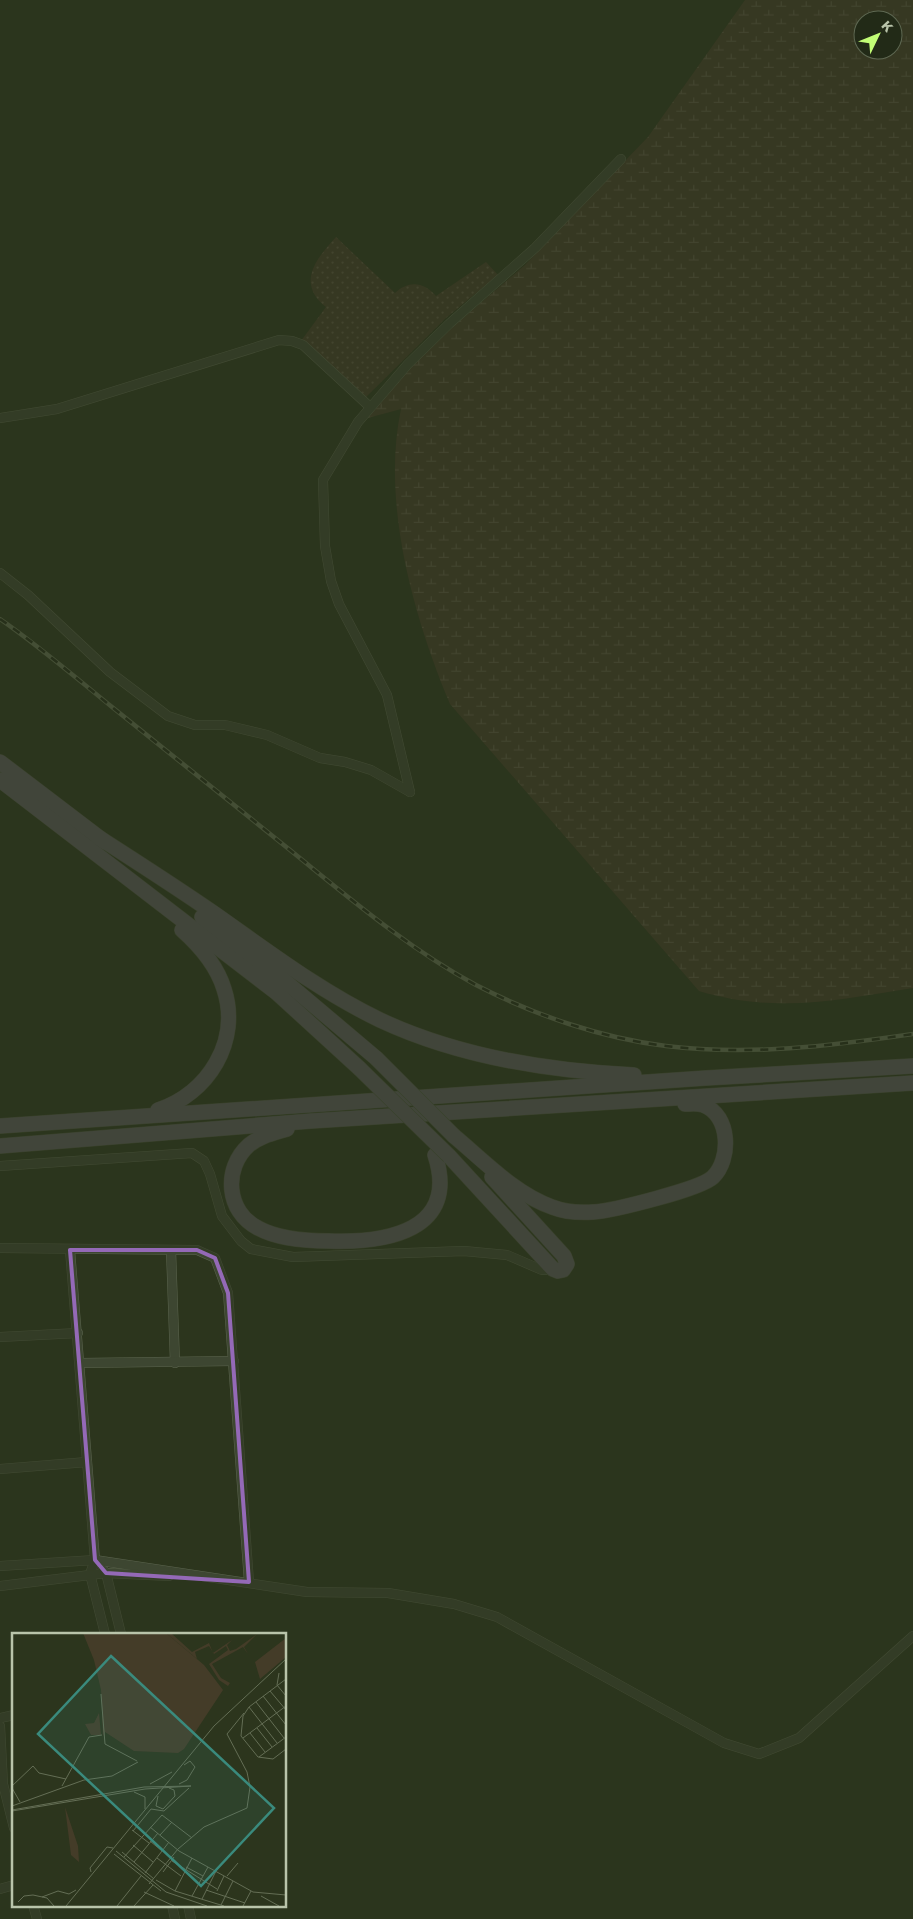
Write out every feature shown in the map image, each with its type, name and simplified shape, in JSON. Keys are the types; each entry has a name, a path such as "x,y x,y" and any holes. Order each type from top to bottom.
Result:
{"highway":[{"path":"0,762 95,843 277,993 360,1068 555,1270 563,1270 567,1266 564,1256 454,1136 376,1058 286,982 95,843"},
{"path":"0,780 314,984 358,1008 408,1031 471,1052 538,1065 622,1074 706,1078"},
{"path":"95,843 197,945 217,972 227,1002 224,1044 208,1077 191,1094 176,1104 134,1118"},
{"path":"0,1126 706,1078 913,1066"},
{"path":"0,1146 311,1121 913,1083"},
{"path":"454,1136 528,1196 545,1205 572,1212 600,1212 698,1186 712,1178 722,1162 726,1146 723,1130 714,1114 703,1105 638,1100"},
{"path":"311,1121 260,1138 244,1150 237,1161 231,1181 233,1196 245,1219 259,1229 304,1239 338,1241 372,1239 408,1231 426,1219 440,1195 442,1155"}],"street":[{"path":"0,573 28,595 110,672 168,716 195,725 225,725 267,735 320,758 345,762 371,770 410,792 387,694 339,604 328,570 325,546 323,480 358,422 428,344 535,248 621,159"},
{"path":"0,418 57,409 279,340 292,341 304,345 370,407"},
{"path":"0,1166 192,1153 204,1162 210,1174 222,1216 241,1242 251,1249 293,1257 464,1251 507,1255 535,1268 555,1270"},
{"path":"0,1248 198,1250 215,1258 228,1292 249,1582"},
{"path":"70,1250 95,1560 90,1574 105,1633"},
{"path":"171,1250 175,1363"},
{"path":"0,1337 78,1333"},
{"path":"80,1363 234,1361"},
{"path":"0,1469 87,1462"},
{"path":"0,1566 95,1560 307,1592 388,1593 454,1604 497,1617 724,1743 759,1754 799,1738 913,1636"},
{"path":"95,1560 106,1573 121,1633"},
{"path":"0,1586 106,1573 221,1578"},
{"path":"0,1726 3,1784 12,1820"},
{"path":"34,1906 37,1919"},
{"path":"172,1906 175,1919"},
{"path":"188,1906 191,1919"}],"highlighted area":[{"path":"70,1250 197,1250 215,1258 228,1293 249,1582 106,1573 95,1560"}],"green space":[{"path":"745,0 913,0 913,988 806,1003 754,1002 699,991 450,704 424,635 404,559 395,483 396,445 401,409 364,419 408,370 455,325 525,265 648,137"},
{"path":"336,237 395,293 406,286 416,284 431,291 436,296 486,262 498,275 446,318 363,400 301,341 326,307 317,298 312,289 312,271 316,262"}],"railway":[{"path":"0,619 57,662 401,938 450,970 498,996 568,1024 593,1031 642,1042 697,1049 759,1050 821,1046 913,1034"}]}
